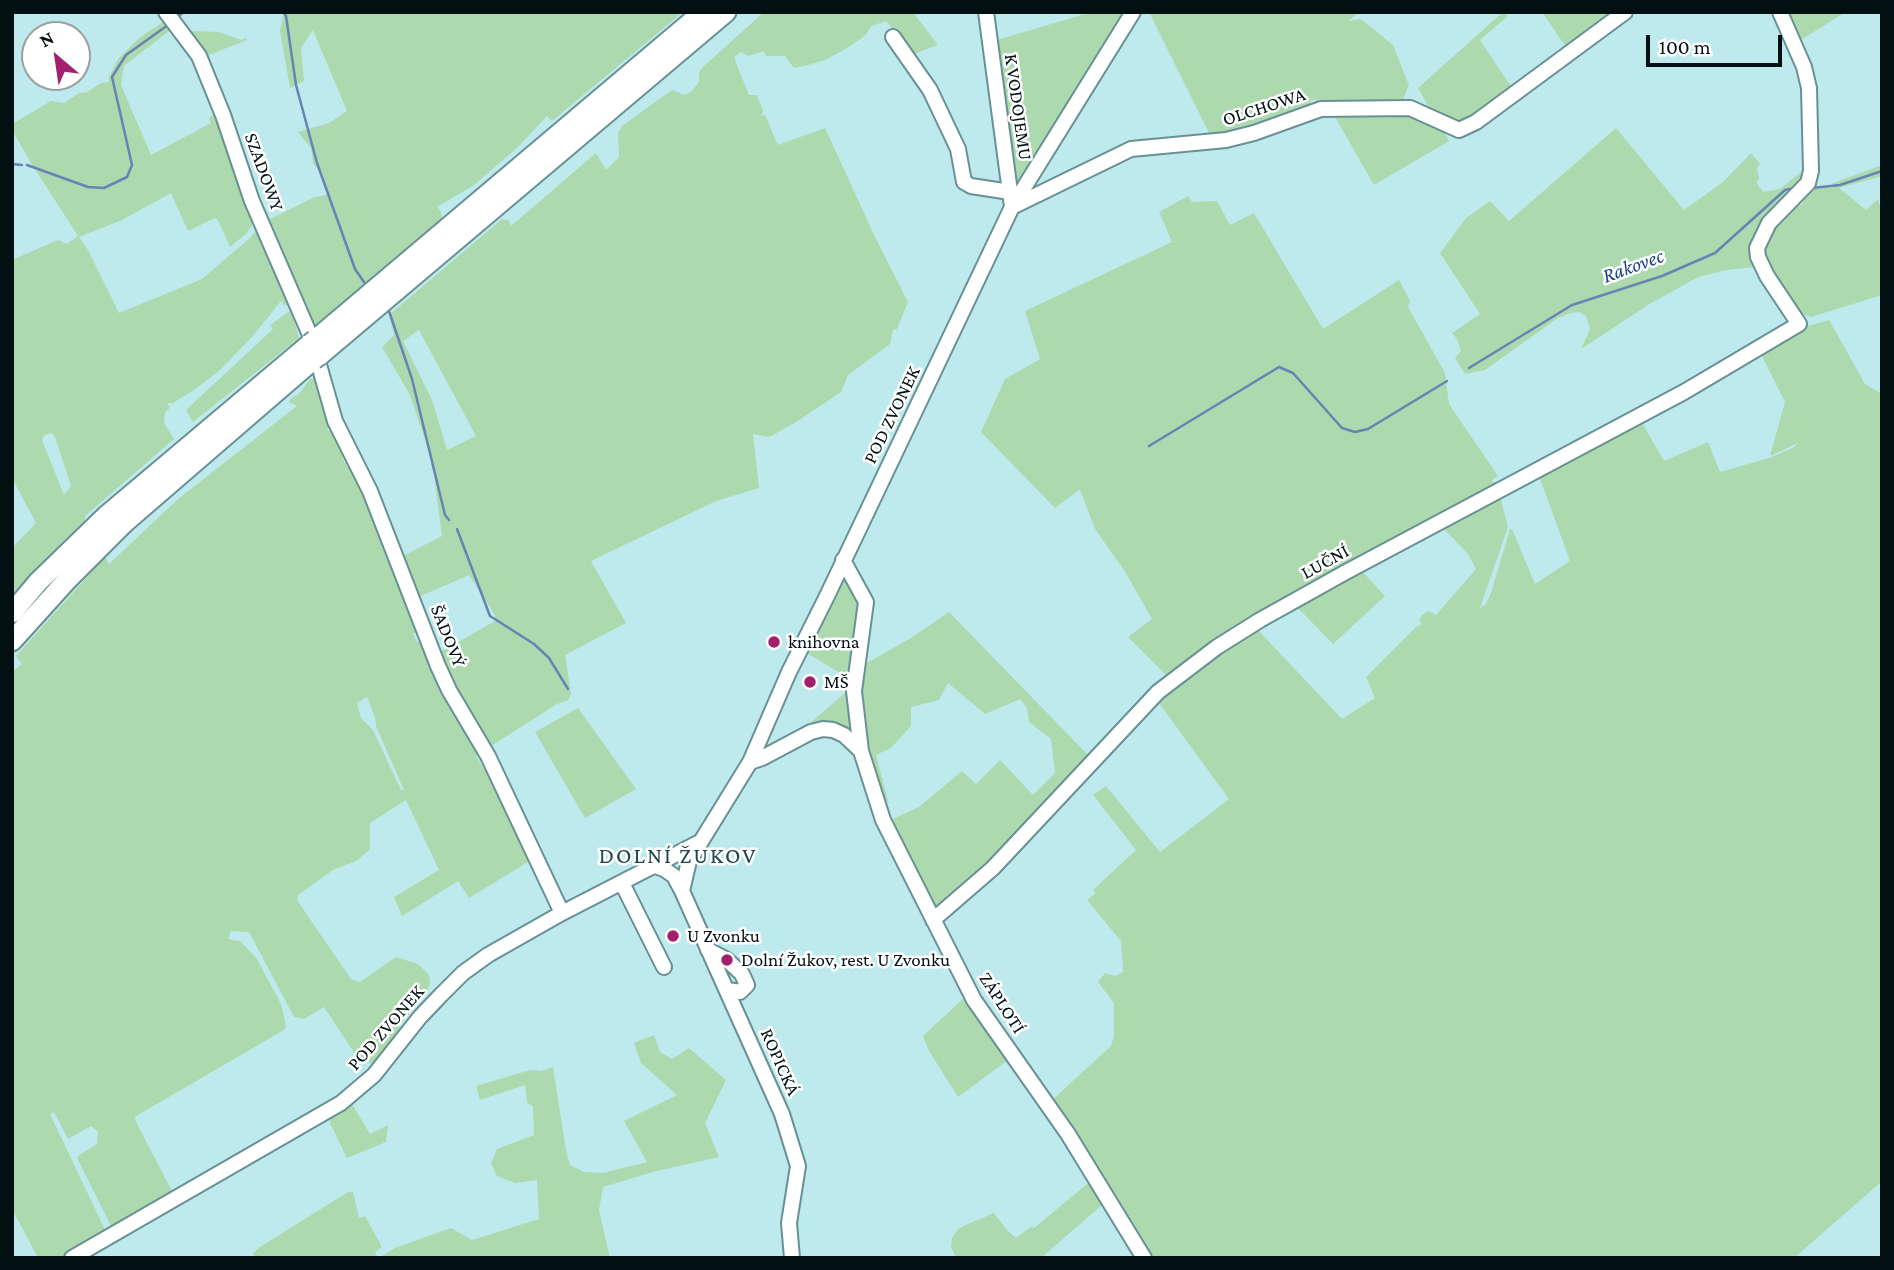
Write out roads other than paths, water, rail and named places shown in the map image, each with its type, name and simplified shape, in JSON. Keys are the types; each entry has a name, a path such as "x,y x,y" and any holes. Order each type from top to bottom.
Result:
{"highway":[{"path":"12,641 124,523 315,350 703,12"},
{"path":"12,613 54,566 106,516 315,350 726,12"}],"street":[{"name":"K VODOJEMU","path":"986,12 1011,199"},
{"name":"POD ZVONEK","path":"682,891 689,861 750,762 789,672 1011,199 1133,12"},
{"name":"OLCHOWA","path":"1011,199 1131,149 1226,141 1254,134 1321,109 1410,108 1459,130 1476,122 1625,12"},
{"name":"LUČNÍ","path":"933,920 993,868 1158,692 1217,647 1335,578 1684,392 1800,324 1767,275 1758,257 1757,248 1769,223 1808,183 1811,172 1809,88 1804,66 1780,12"},
{"name":"SZADOWY","path":"170,18 199,56 223,115 252,201 315,350"},
{"path":"893,37 930,90 958,149 964,182 1011,199"},
{"name":"ŠADOVÝ","path":"315,350 335,421 370,491 438,666 488,756 562,913"},
{"name":"ZÁPLOTÍ","path":"843,560 866,602 854,691 861,751 883,820 974,1000 1068,1134 1144,1258"},
{"path":"750,762 811,732 823,729 844,735 861,751"},
{"name":"POD ZVONEK","path":"72,1258 341,1103 374,1075 420,1017 463,973 509,942 700,842"},
{"path":"655,866 674,876 682,891"},
{"path":"622,883 664,967"},
{"name":"ROPICKÁ","path":"682,891 708,950 727,960 742,974 747,985 740,992 728,990 782,1114 798,1167 789,1223 792,1258"}],"waterway":[{"path":"176,19 183,12"},
{"path":"283,12 286,16 296,85 317,163 355,269 364,282"},
{"path":"27,165 88,187 104,188 127,177 132,165 112,77 126,55 168,25"},
{"path":"12,164 22,165"},
{"name":"Rakovec","path":"1812,188 1840,185 1882,171"},
{"name":"Rakovec","path":"1469,368 1572,305 1662,276 1715,253 1785,190 1795,188"},
{"path":"389,311 412,379 445,515 449,520"},
{"name":"Rakovec","path":"1149,446 1279,367 1293,373 1342,428 1355,432 1368,429 1447,381"},
{"path":"457,529 490,616 534,644 549,658 568,689"}],"place":[{"name":"knihovna","path":"774,642"},
{"name":"MŠ","path":"810,682"},
{"name":"U Zvonku","path":"673,936"},
{"name":"Dolní Žukov, rest. U Zvonku","path":"727,960"}],"district":[{"name":"DOLNÍ ŽUKOV","path":"678,856"}]}
